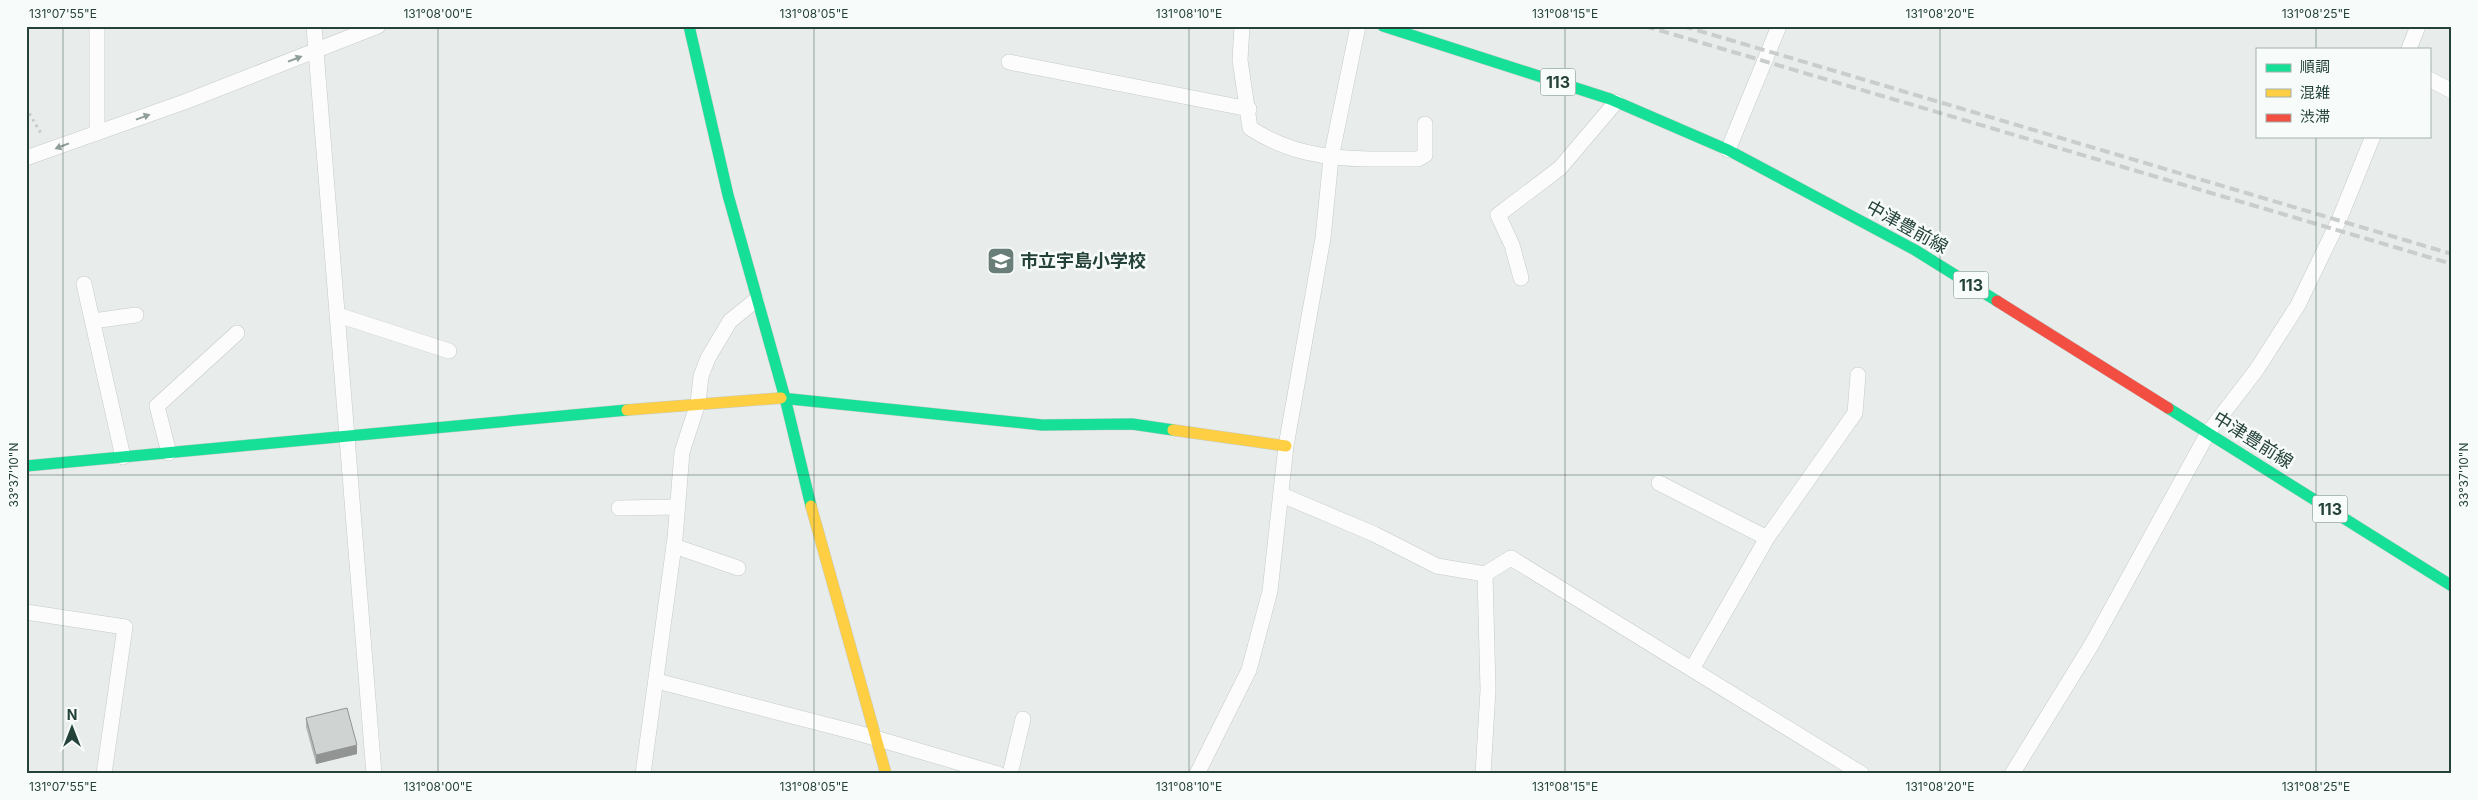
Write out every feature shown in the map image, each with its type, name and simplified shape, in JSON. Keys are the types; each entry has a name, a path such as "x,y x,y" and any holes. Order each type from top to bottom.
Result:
{"street":[{"path":"97,26 97,133"},
{"path":"314,26 348,436 370,772"},
{"path":"26,158 48,152 378,26"},
{"path":"689,26 728,195 785,398 797,454 886,774"},
{"path":"1242,26 1240,60 1249,110 1250,128 1271,141 1331,158 1418,159 1425,155 1425,124"},
{"path":"1197,774 1249,670 1270,591 1286,446 1323,238 1331,158 1358,26"},
{"name":"中津豊前線","path":"1383,26 1480,56 1616,102 1728,150 1915,250 2452,586"},
{"path":"1728,150 1779,26"},
{"path":"2409,48 2418,26"},
{"path":"1009,62 1249,110"},
{"path":"2430,80 2452,91"},
{"path":"1521,278 1512,245 1498,216 1560,168 1616,102"},
{"path":"2012,774 2092,644 2208,433 2257,369 2298,305 2339,220 2372,138"},
{"path":"84,284 123,458"},
{"path":"643,774 674,546 682,452 698,402 701,376 718,338 730,321 756,300"},
{"path":"92,321 136,315"},
{"path":"338,315 449,351"},
{"path":"169,453 157,406 237,333"},
{"path":"1692,670 1767,538 1855,412 1858,375"},
{"path":"26,466 698,402 785,398 1042,424 1132,424 1286,446"},
{"path":"1659,483 1767,538"},
{"path":"1282,495 1374,534 1437,566 1485,574 1511,558 1862,774"},
{"path":"619,508 677,507"},
{"path":"674,546 738,568"},
{"path":"1483,774 1488,690 1485,574"},
{"path":"26,612 125,628 104,774"},
{"path":"656,681 998,774"},
{"path":"1010,774 1023,719"}],"path":[{"path":"26,108 44,137 48,152"}],"building":[{"path":"347,708 357,745 316,755 306,718"}],"railway":[{"path":"1645,26 2452,264"},
{"path":"1683,26 2452,254"}],"traffic: fast":[{"path":"689,26 728,195 785,398 811,506"},
{"path":"1383,26 1610,99 1728,150 1915,250 1997,301"},
{"path":"781,398 1042,425 1132,424 1173,430"},
{"path":"2168,408 2452,586"},
{"path":"26,466 627,410"}],"traffic: slow":[{"path":"627,410 781,398"},
{"path":"1173,430 1286,446"},
{"path":"811,506 886,774"}],"traffic: jam":[{"path":"1997,301 2168,408"}],"place":[{"name":"市立宇島小学校","path":"1001,261"}]}
